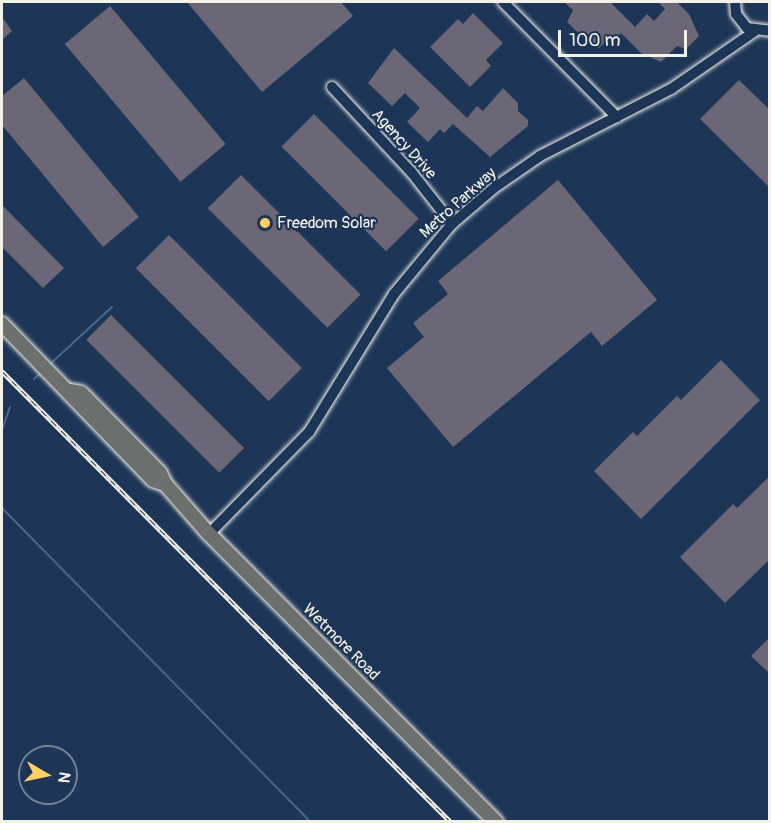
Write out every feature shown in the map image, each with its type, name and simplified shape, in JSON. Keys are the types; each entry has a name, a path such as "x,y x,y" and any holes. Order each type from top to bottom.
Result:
{"main road":[{"name":"Wetmore Road","path":"2,324 70,391 74,401 145,472 165,484 209,534 496,822"}],"street":[{"path":"504,2 617,117"},
{"path":"735,2 741,22 755,31 770,31"},
{"name":"Metro Parkway","path":"209,534 309,432 394,294 452,224 494,188 540,156 671,89 755,31"},
{"name":"Agency Drive","path":"332,87 412,173 452,224"}],"building":[{"path":"187,2 341,2 353,16 262,92"},
{"path":"564,2 610,2 635,27 647,14 654,21 665,9 658,2 677,2 689,14 699,36 686,49 677,46 661,62 641,53 621,33 613,41 610,37 599,48 594,48 567,22 573,10"},
{"path":"110,6 226,144 181,182 65,44"},
{"path":"473,13 503,43 486,60 491,66 470,87 430,47 458,19 463,24"},
{"path":"2,17 12,31 2,40"},
{"path":"394,48 467,118 477,106 483,111 503,88 518,103 518,111 528,120 528,126 490,157 453,124 444,133 440,129 428,142 407,122 420,108 405,93 392,106 368,83"},
{"path":"24,78 139,217 103,247 2,125 2,96"},
{"path":"739,80 770,110 770,188 700,119"},
{"path":"314,114 419,219 386,251 281,147"},
{"path":"241,175 361,295 327,328 208,208"},
{"path":"558,180 657,300 602,346 591,332 453,447 387,368 424,337 413,323 448,294 438,281"},
{"path":"2,205 64,268 43,288 2,247"},
{"path":"169,235 302,368 269,401 136,268"},
{"path":"111,315 244,448 219,473 86,340"},
{"path":"721,360 760,400 641,519 594,471 633,432 637,436 677,396 681,400"},
{"path":"770,476 770,559 725,603 680,557 733,504 737,508"},
{"path":"770,637 770,674 751,656"}],"waterway":[{"path":"48,366 112,307"},
{"path":"34,379 42,372"},
{"path":"2,430 10,407"},
{"path":"2,508 311,822"}],"railway":[{"path":"2,371 451,822"}],"place":[{"name":"Freedom Solar","path":"265,223"}]}
